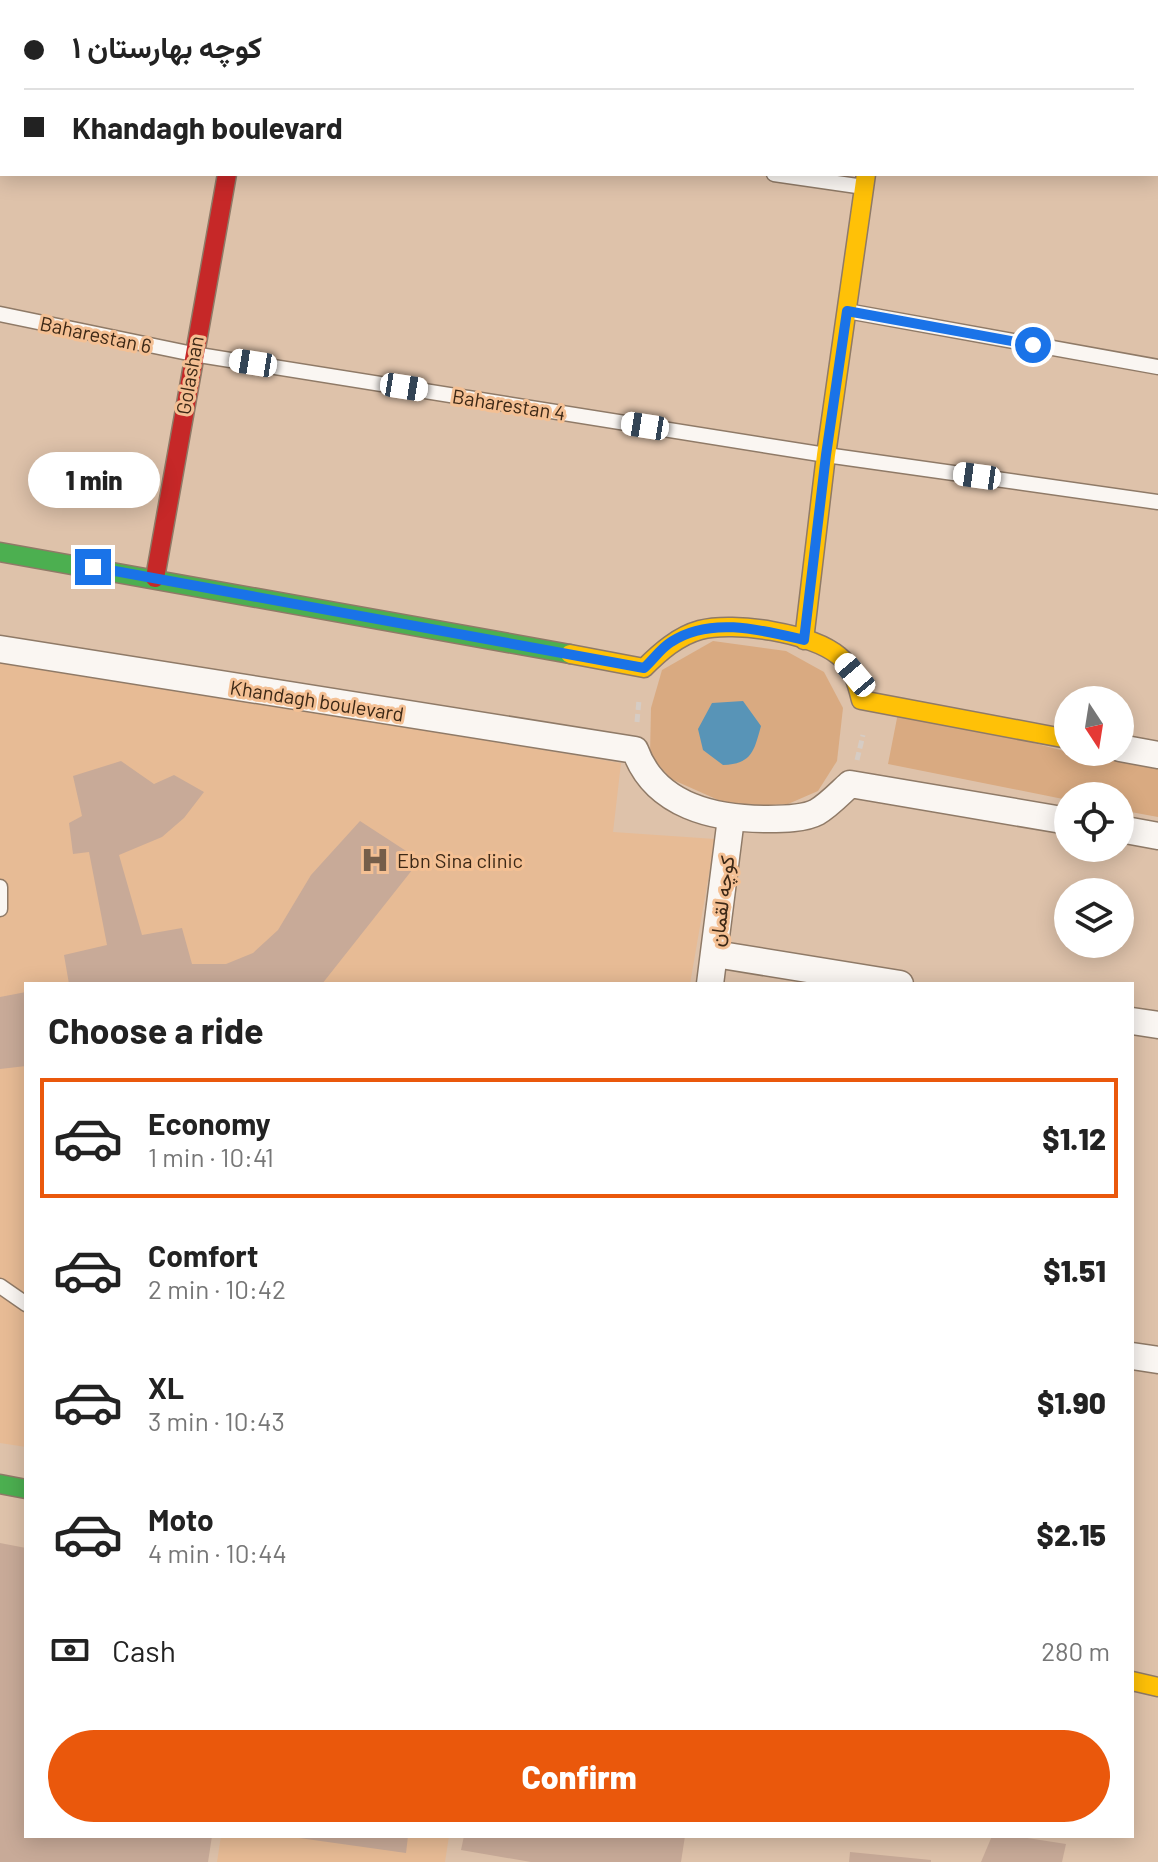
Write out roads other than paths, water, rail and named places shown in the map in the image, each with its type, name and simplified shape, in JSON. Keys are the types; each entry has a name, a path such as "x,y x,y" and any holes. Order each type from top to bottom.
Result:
{"street":[{"name":"Golashan","path":"155,578 227,176"},
{"path":"804,640 826,455 865,180"},
{"path":"0,552 644,668 671,642 702,628 765,631 804,640 837,653 855,675 861,700 1054,736"},
{"name":"Khandagh boulevard","path":"0,649 635,750 642,769 663,791 691,807 731,818"},
{"path":"1134,751 1158,755"},
{"path":"731,818 785,819 816,813 850,784 1054,819"},
{"name":"کوچه لقمان","path":"710,982 731,818"},
{"path":"1134,832 1158,836"},
{"path":"715,954 888,982"},
{"path":"1134,1021 1158,1025"},
{"path":"1134,1356 1158,1360"},
{"path":"0,1484 24,1489"},
{"path":"0,1501 24,1505"}],"lane":[{"path":"804,176 865,180"},
{"path":"847,311 1158,367"},
{"name":"Baharestan 6","path":"0,314 193,354"},
{"name":"Baharestan 4","path":"193,354 826,455 1158,502"},
{"path":"0,887 0,909"},
{"path":"0,1286 24,1303"}],"water":[{"path":"743,701 761,726 756,742 746,759 723,765 703,750 698,729 712,703"}],"place":[{"name":"Ebn Sina clinic","path":"375,860"}]}
